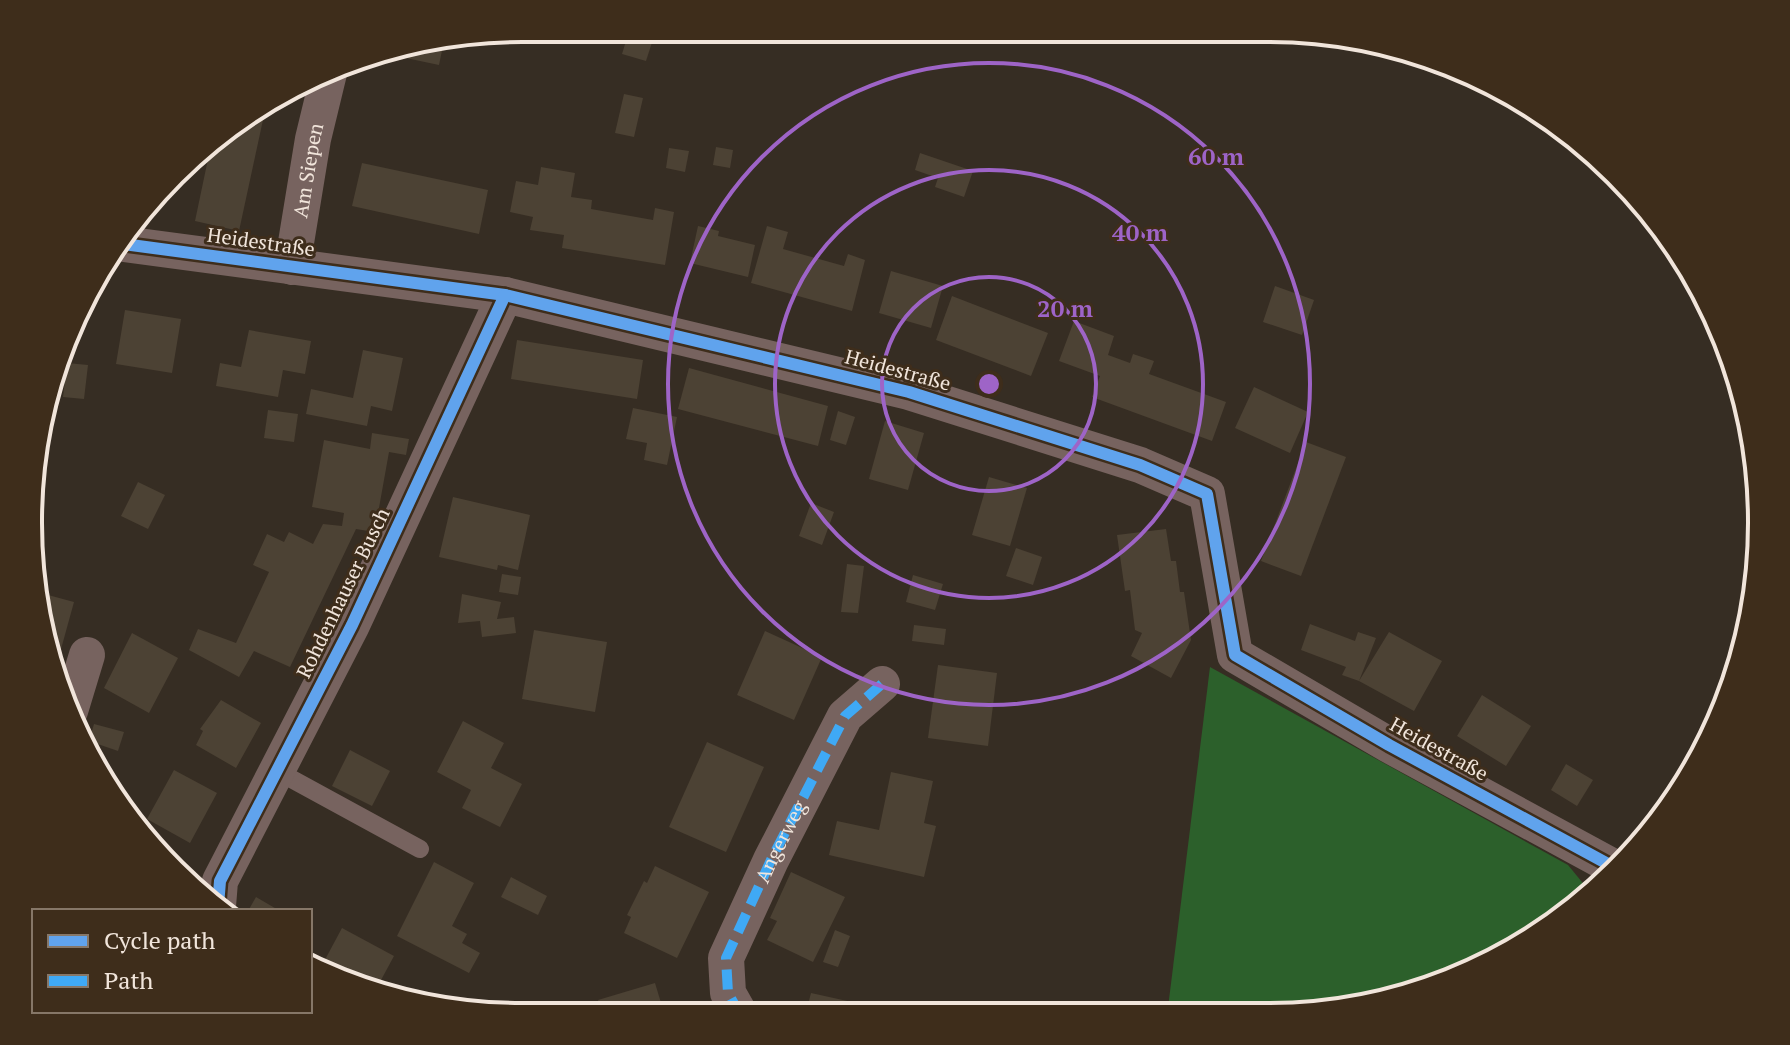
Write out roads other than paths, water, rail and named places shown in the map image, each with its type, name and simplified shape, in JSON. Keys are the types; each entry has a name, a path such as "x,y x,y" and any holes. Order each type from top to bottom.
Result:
{"street":[{"name":"Am Siepen","path":"292,267 313,139 326,85"},
{"name":"Heidestraße","path":"131,245 505,295 909,392 1140,465 1207,494 1235,655 1389,745 1606,863"},
{"name":"Rohdenhauser Busch","path":"219,895 220,881 352,625 505,295"},
{"path":"75,695 87,655"},
{"name":"Angerweg","path":"734,1003 728,993 726,958 771,860 845,716 882,684"}],"lane":[{"path":"277,771 420,849"}]}
